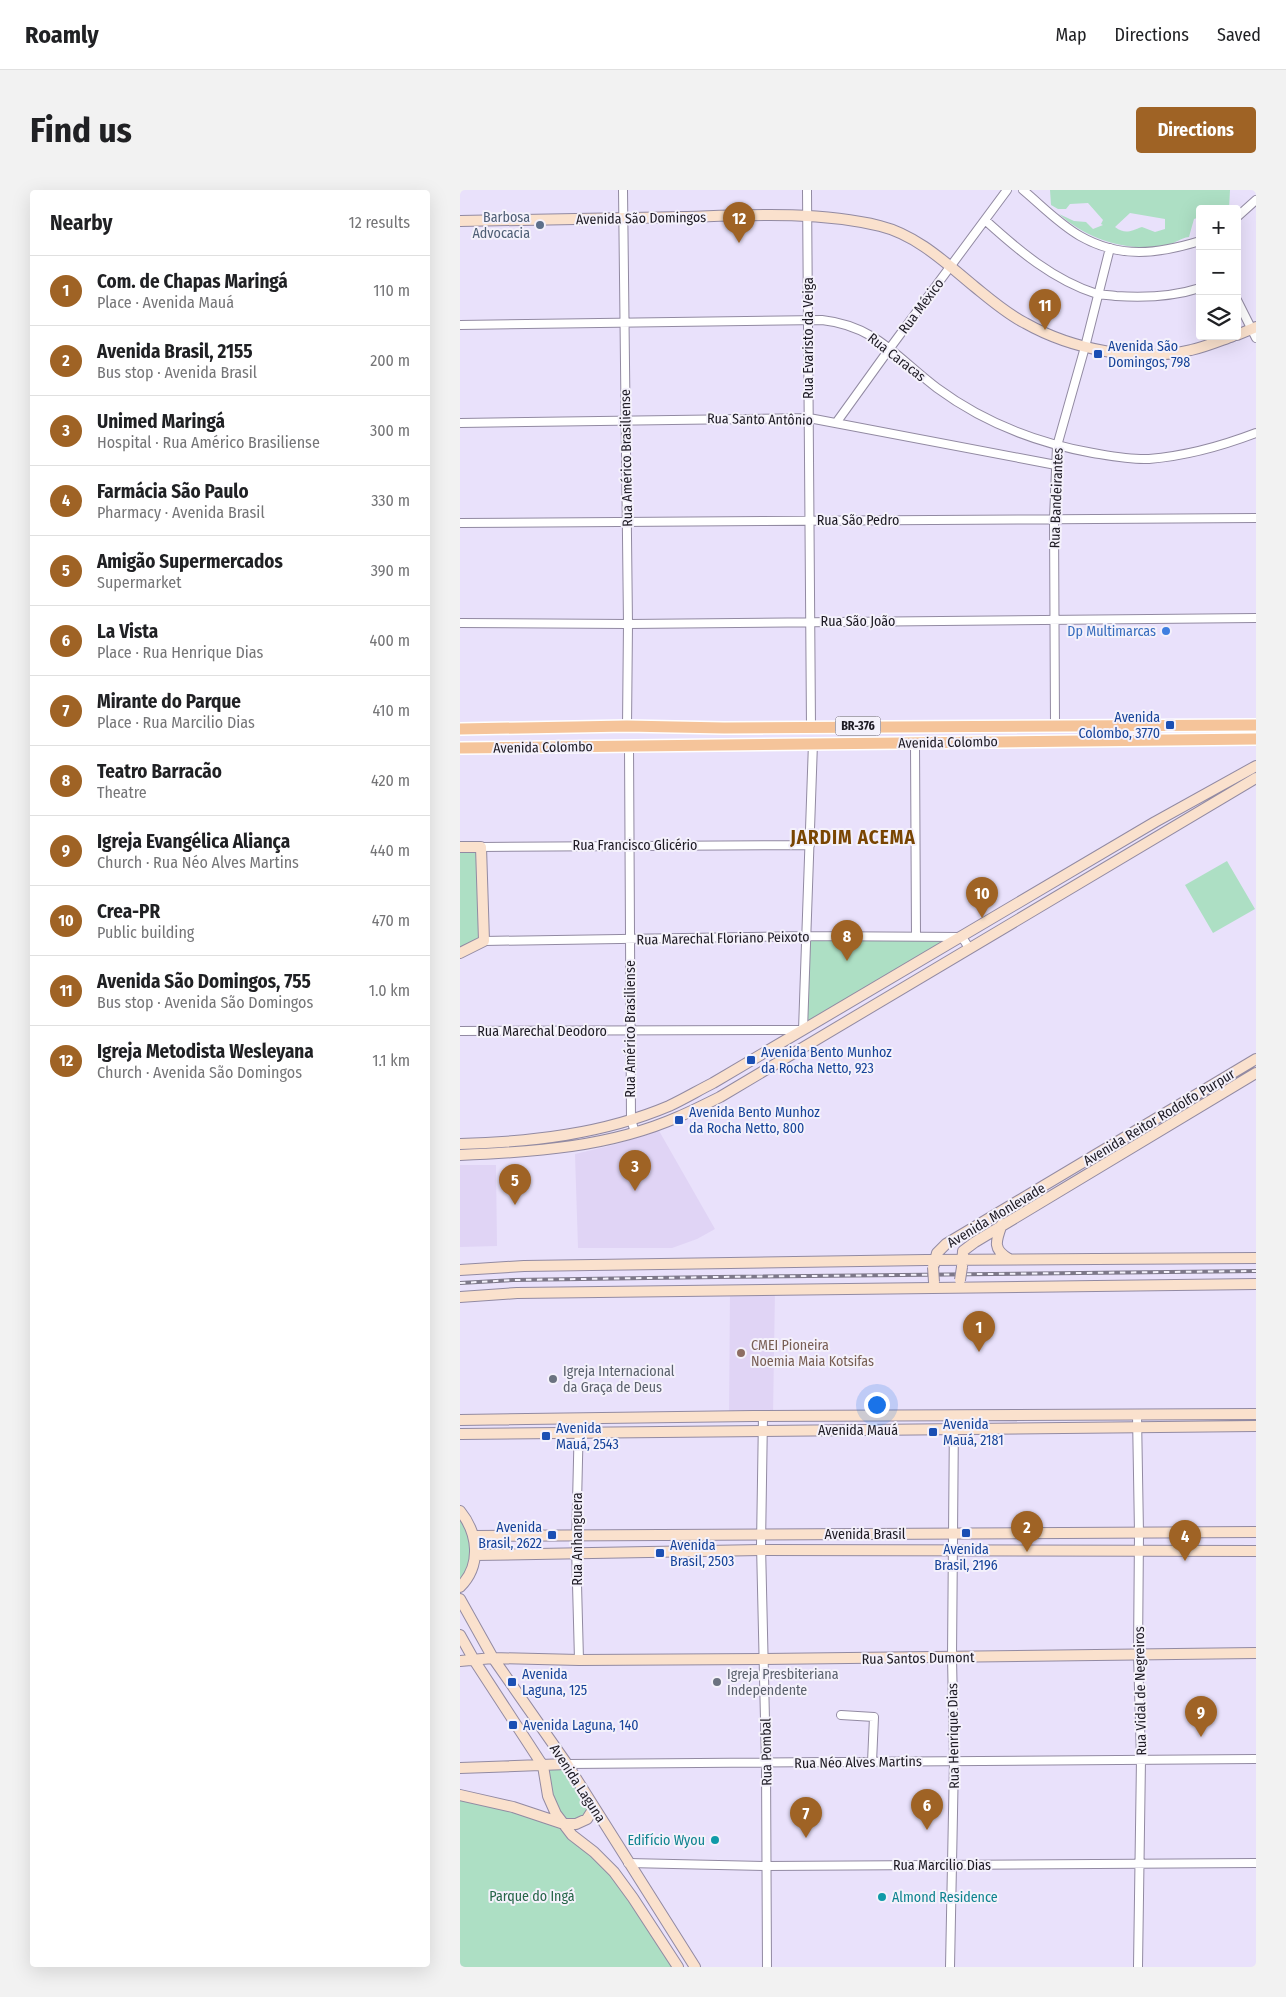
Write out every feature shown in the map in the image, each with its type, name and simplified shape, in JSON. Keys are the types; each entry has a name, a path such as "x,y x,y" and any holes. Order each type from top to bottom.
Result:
{"main road":[{"name":"Avenida São Domingos","path":"460,221 733,216 807,217 882,227 914,241 952,266 1006,311 1024,323 1085,347 1099,351 1131,354 1163,354 1189,350 1220,340"},
{"path":"1241,334 1255,332"},
{"path":"1174,740 1188,733 1196,725"},
{"name":"Avenida Colombo","path":"460,729 627,726 724,728 1256,725"},
{"path":"938,743 952,726"},
{"path":"707,744 710,728"},
{"path":"721,744 724,728"},
{"name":"Avenida Colombo","path":"460,748 1256,739"},
{"path":"460,1144 561,1136 631,1120 670,1106 713,1083 1146,828 1256,766"},
{"path":"460,1155 501,1154 562,1148 615,1138 678,1118 720,1097 1256,778"},
{"path":"1146,828 1153,839"},
{"name":"Rua Francisco Glicério","path":"460,847 481,847"},
{"path":"460,953 484,941 481,847"},
{"name":"Avenida Reitor Rodolfo Purpur","path":"1063,1175 1256,1059"},
{"name":"Avenida Reitor Rodolfo Purpur","path":"1069,1186 1256,1073"},
{"path":"501,1142 501,1154"},
{"path":"1063,1175 1069,1186"},
{"name":"Avenida Monlevade","path":"934,1264 936,1253 946,1244 1063,1175"},
{"name":"Avenida Monlevade","path":"957,1284 963,1251 1002,1224 1069,1186"},
{"path":"1002,1224 997,1238 997,1247 999,1252 1009,1259"},
{"path":"460,1270 524,1266 962,1264 1009,1259 1256,1258"},
{"path":"934,1264 936,1285"},
{"path":"460,1297 527,1292 957,1284 1256,1284"},
{"name":"Avenida Mauá","path":"460,1420 763,1416 1137,1416 1256,1414"},
{"name":"Avenida Mauá","path":"460,1434 1256,1426"},
{"path":"460,1511 468,1522 474,1536 475,1554 469,1575 460,1587"},
{"name":"Avenida Brasil","path":"474,1536 1256,1532"},
{"name":"Avenida Brasil","path":"475,1554 952,1549 1140,1552 1256,1551"},
{"name":"Avenida Laguna","path":"460,1599 493,1658 567,1764 695,1967"},
{"name":"Avenida Laguna","path":"460,1634 474,1660 543,1766 548,1796 556,1814 572,1835 594,1852 614,1872 678,1967"},
{"name":"Rua Santos Dumont","path":"460,1661 493,1658 764,1660 1256,1654"},
{"name":"Rua Néo Alves Martins","path":"460,1768 567,1764"},
{"path":"460,1795 513,1807 564,1824 576,1824 587,1819 594,1808"}],"street":[{"name":"Rua Américo Brasiliense","path":"623,190 623,324 628,624 627,726"},
{"name":"Rua Evaristo da Veiga","path":"807,190 811,727"},
{"name":"Rua México","path":"836,423 1007,190"},
{"path":"1022,190 1080,236 1110,248 1137,253 1152,253 1196,242"},
{"path":"1241,214 1256,200"},
{"path":"984,220 1046,271 1098,294 1138,298 1161,297 1196,289"},
{"name":"Rua Bandeirantes","path":"1055,725 1056,620 1054,519 1057,446 1110,248"},
{"path":"1241,307 1255,332"},
{"name":"Rua Caracas","path":"460,325 808,320 839,322 858,328 890,348 925,379 952,399 1010,429 1057,446 1119,458 1148,459 1213,448 1256,433"},
{"name":"Rua Santo Antônio","path":"460,423 809,418 1056,465"},
{"name":"Rua São Pedro","path":"460,523 1256,518"},
{"name":"Rua São João","path":"460,623 628,624 1256,618"},
{"path":"811,1043 803,1030 813,743"},
{"path":"915,743 916,936"},
{"name":"Rua Américo Brasiliense","path":"629,746 631,1120 635,1132"},
{"name":"Rua Francisco Glicério","path":"481,847 810,845"},
{"name":"Rua Marechal Floriano Peixoto","path":"484,941 806,936 962,937"},
{"path":"962,937 969,948"},
{"name":"Rua Marechal Deodoro","path":"460,1031 803,1030"},
{"name":"Rua Pombal","path":"763,1416 761,1550 766,1764 767,1967"},
{"name":"Rua Henrique Dias","path":"950,1967 954,1865 952,1549 954,1416"},
{"name":"Rua Vidal de Negreiros","path":"1137,1416 1140,1552 1138,1654 1141,1759 1141,1864 1138,1967"},
{"name":"Rua Anhanguera","path":"579,1418 576,1536 579,1660"},
{"path":"841,1715 872,1715 874,1717 872,1762"},
{"name":"Rua Néo Alves Martins","path":"567,1764 1256,1759"},
{"name":"Rua Marcilio Dias","path":"628,1863 766,1866 1256,1863"}],"shaded area":[{"path":"658,1129 715,1229 697,1239 672,1248 578,1248 575,1154 617,1144"},
{"path":"460,1165 496,1165 497,1246 460,1247"},
{"path":"775,1289 773,1416 729,1417 730,1290"}],"green space":[{"path":"1050,190 1230,190 1229,205 1196,205 1196,218 1194,219 1189,237 1168,245 1153,247 1124,246 1110,242 1083,231 1059,214 1074,221 1086,222 1093,229 1103,225 1101,224 1103,220 1088,203 1070,204 1066,209 1058,209 1051,205","holes":["1130,213 1165,219 1165,229 1155,232 1142,227 1125,232 1115,227"]},
{"path":"460,847 481,847 484,941 460,953"},
{"path":"1227,861 1255,909 1213,933 1185,885"},
{"path":"806,936 962,937 803,1030"},
{"path":"460,1511 475,1546 460,1587"},
{"name":"Parque do Ingá","path":"567,1764 594,1808 587,1819 565,1824 594,1852 678,1967 460,1967 460,1795 540,1817 556,1814 543,1766"}],"railway":[{"path":"460,1283 513,1280 1256,1271"}],"place":[{"name":"Barbosa Advocacia","path":"540,225"},
{"name":"Igreja Metodista Wesleyana","path":"739,243"},
{"name":"Avenida São Domingos, 755","path":"1045,330"},
{"name":"Avenida São Domingos, 798","path":"1098,354"},
{"name":"Dp Multimarcas","path":"1166,631"},
{"name":"Avenida Colombo, 3770","path":"1170,725"},
{"name":"Crea-PR","path":"982,918"},
{"name":"Teatro Barracão","path":"847,961"},
{"name":"Avenida Bento Munhoz da Rocha Netto, 923","path":"751,1060"},
{"name":"Avenida Bento Munhoz da Rocha Netto, 800","path":"679,1120"},
{"name":"Unimed Maringá","path":"635,1191"},
{"name":"Amigão Supermercados","path":"515,1205"},
{"name":"Com. de Chapas Maringá","path":"979,1352"},
{"name":"CMEI Pioneira Noemia Maia Kotsifas","path":"741,1353"},
{"name":"Igreja Internacional da Graça de Deus","path":"553,1379"},
{"name":"Avenida Mauá, 2181","path":"933,1432"},
{"name":"Avenida Mauá, 2543","path":"546,1436"},
{"name":"Avenida Brasil, 2196","path":"966,1533"},
{"name":"Avenida Brasil, 2622","path":"552,1535"},
{"name":"Avenida Brasil, 2155","path":"1027,1552"},
{"name":"Avenida Brasil, 2503","path":"660,1553"},
{"name":"Farmácia São Paulo","path":"1185,1561"},
{"name":"Avenida Laguna, 125","path":"512,1682"},
{"name":"Igreja Presbiteriana Independente","path":"717,1682"},
{"name":"Avenida Laguna, 140","path":"513,1725"},
{"name":"Igreja Evangélica Aliança","path":"1201,1737"},
{"name":"La Vista","path":"927,1830"},
{"name":"Mirante do Parque","path":"806,1838"},
{"name":"Edifício Wyou","path":"715,1840"},
{"name":"Almond Residence","path":"882,1897"}],"district":[{"name":"JARDIM ACEMA","path":"853,837"}]}
